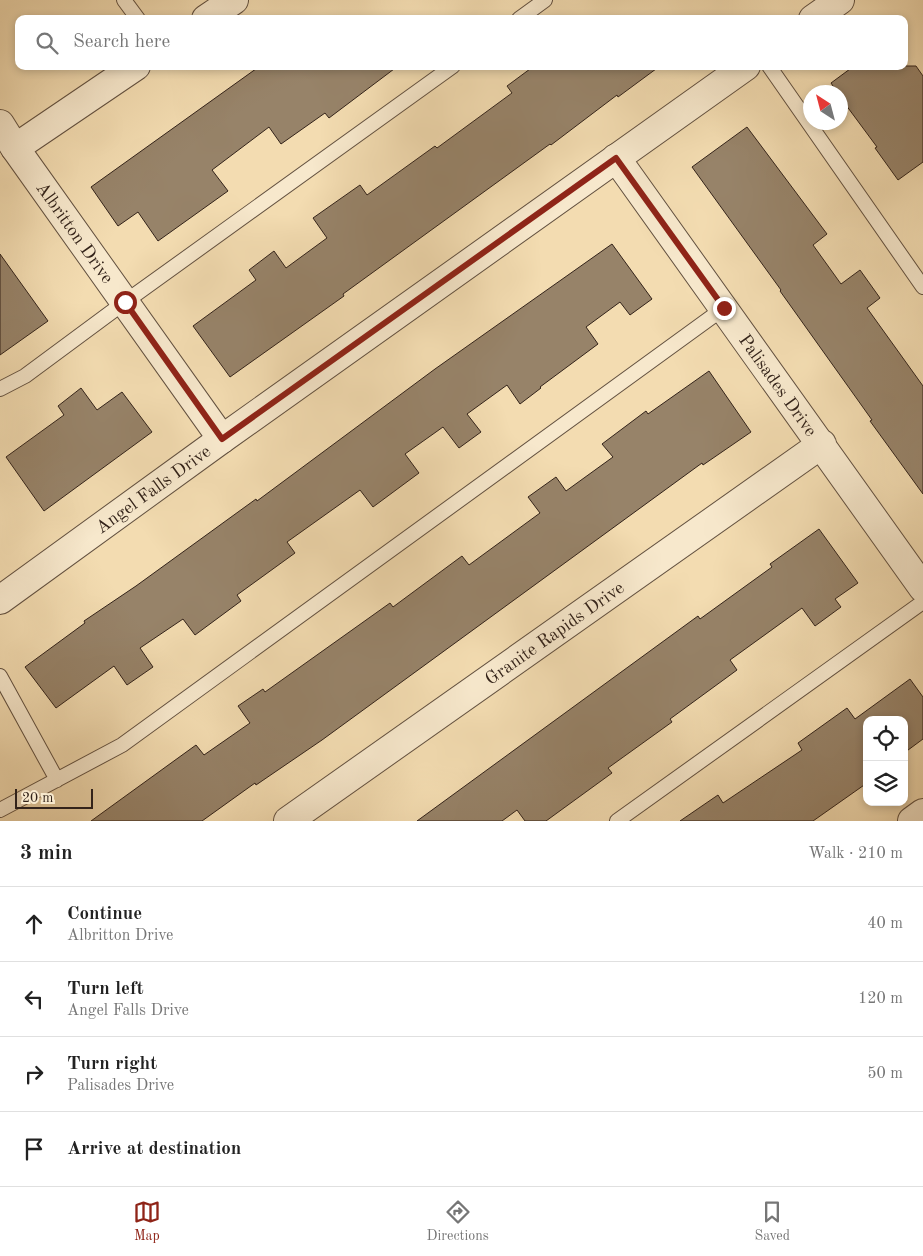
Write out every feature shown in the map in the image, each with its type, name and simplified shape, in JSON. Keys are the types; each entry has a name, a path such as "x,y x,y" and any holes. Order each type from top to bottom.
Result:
{"street":[{"path":"212,15 234,0"},
{"path":"819,15 840,0"},
{"path":"15,148 130,70"},
{"name":"Angel Falls Drive","path":"0,600 222,439 740,70"},
{"name":"Albritton Drive","path":"0,124 15,148 222,439"},
{"name":"Palisades Drive","path":"616,158 923,588"},
{"name":"Granite Rapids Drive","path":"288,821 822,444"},
{"path":"912,821 923,813"}],"lane":[{"path":"124,0 135,15"},
{"path":"524,15 545,0"},
{"path":"0,389 25,376 447,70"},
{"path":"772,70 923,287"},
{"path":"0,810 122,744 724,308"},
{"path":"617,821 923,602"},
{"path":"0,676 57,780"}],"building":[{"path":"908,66 916,66 923,76 923,162 898,180 875,148 877,147 848,108 848,85 832,85 831,83 849,70 908,70"},
{"path":"254,70 393,70 329,118 325,113 281,144 269,127 212,170 228,191 158,241 138,212 118,226 91,187"},
{"path":"529,70 655,70 618,97 617,95 551,145 343,294 344,296 230,377 193,326 256,280 249,270 274,251 286,268 327,238 313,218 360,185 367,195 435,146 437,148 512,93 507,86"},
{"path":"747,127 827,234 813,245 841,284 860,270 880,298 867,308 923,386 923,494 870,421 872,420 781,290 692,167"},
{"path":"612,244 652,299 630,315 620,302 586,327 598,344 520,404 507,385 467,414 481,432 459,448 443,427 405,454 419,473 373,507 360,490 287,542 295,553 237,595 241,601 195,635 183,619 140,648 153,667 127,685 114,666 56,708 25,667 85,623 84,621 136,586 256,499 257,501 435,369"},
{"path":"0,254 48,321 0,355"},
{"path":"709,371 751,432 703,465 702,463 322,740 256,785 255,783 202,821 91,821 196,745 204,755 250,723 238,706 263,689 265,692 390,603 393,607 462,556 469,565 540,513 528,497 556,477 566,491 613,457 602,444 646,411 648,414"},
{"path":"81,388 97,410 122,392 152,432 44,511 6,457 64,415 58,406"},
{"path":"819,529 858,583 835,599 841,607 815,626 802,608 730,660 737,670 670,719 672,722 608,768 612,773 546,821 525,821 517,810 502,821 417,821 698,616 700,619 772,567 770,564"},
{"path":"910,679 923,697 923,739 908,750 908,716 863,716 863,786 813,821 680,821 718,795 723,803 802,750 798,743 847,708 855,719"}],"route":[{"path":"125,302 222,439 616,158 724,308"}]}
